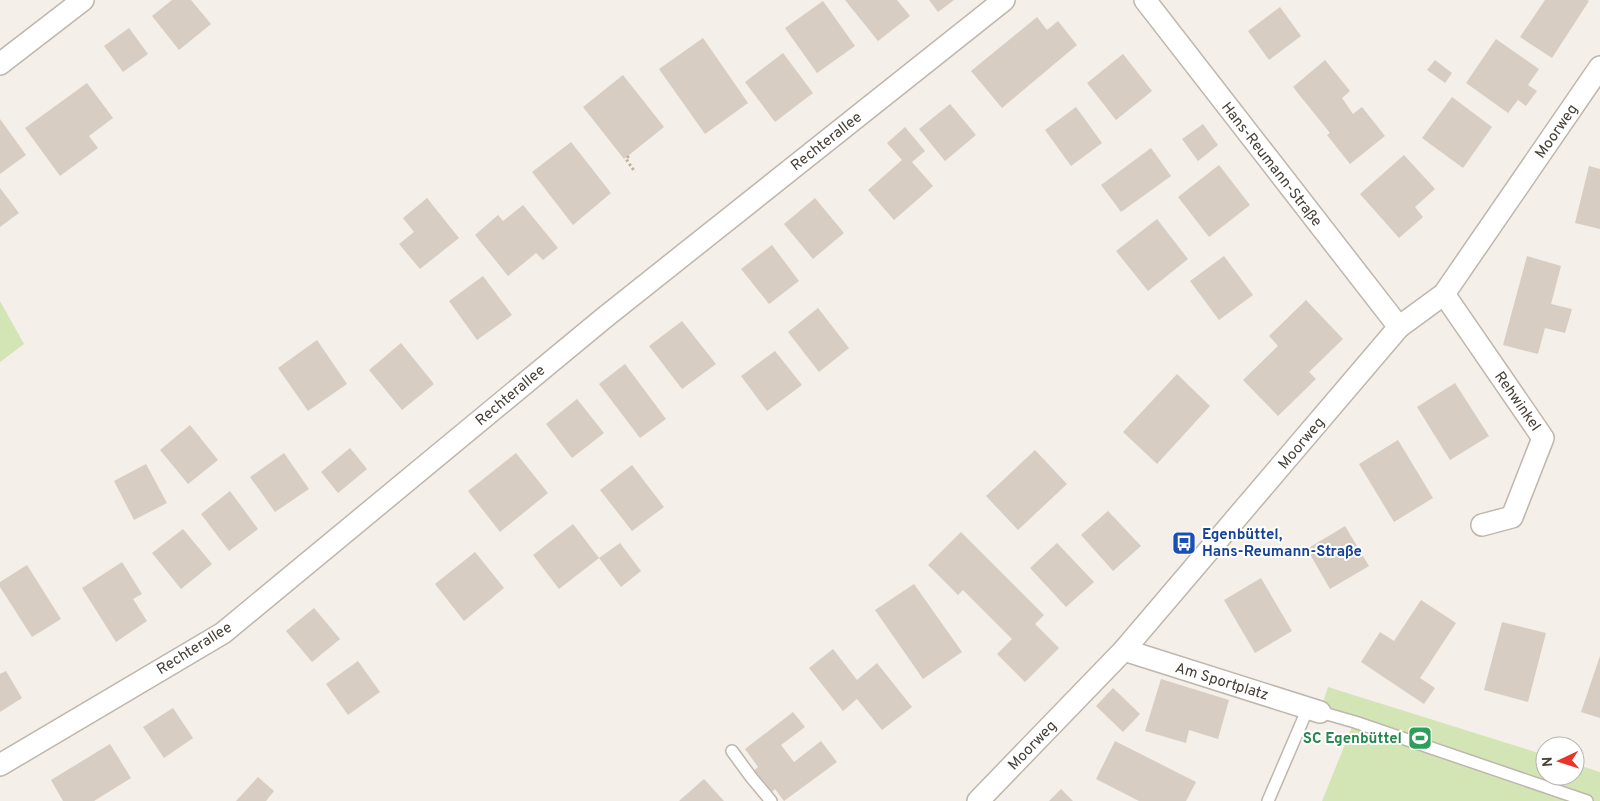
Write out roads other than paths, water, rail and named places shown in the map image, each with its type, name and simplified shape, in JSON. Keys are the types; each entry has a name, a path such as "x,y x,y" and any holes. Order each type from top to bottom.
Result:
{"street":[{"path":"0,64 83,0"},
{"name":"Rechterallee","path":"0,766 223,633 604,318 1004,0"},
{"name":"Hans-Reumann-Straße","path":"1145,0 1399,327"},
{"name":"Moorweg","path":"978,801 1124,650 1399,327 1444,294 1600,67"},
{"name":"Rehwinkel","path":"1444,294 1543,438 1512,517 1482,525"},
{"name":"Am Sportplatz","path":"1124,650 1314,710"}],"lane":[{"path":"1268,801 1314,710 1364,725 1587,801"},
{"path":"732,751 771,801"}],"place":[{"name":"Egenbüttel, Hans-Reumann-Straße","path":"1184,543"},
{"name":"SC Egenbüttel","path":"1420,738"}]}
